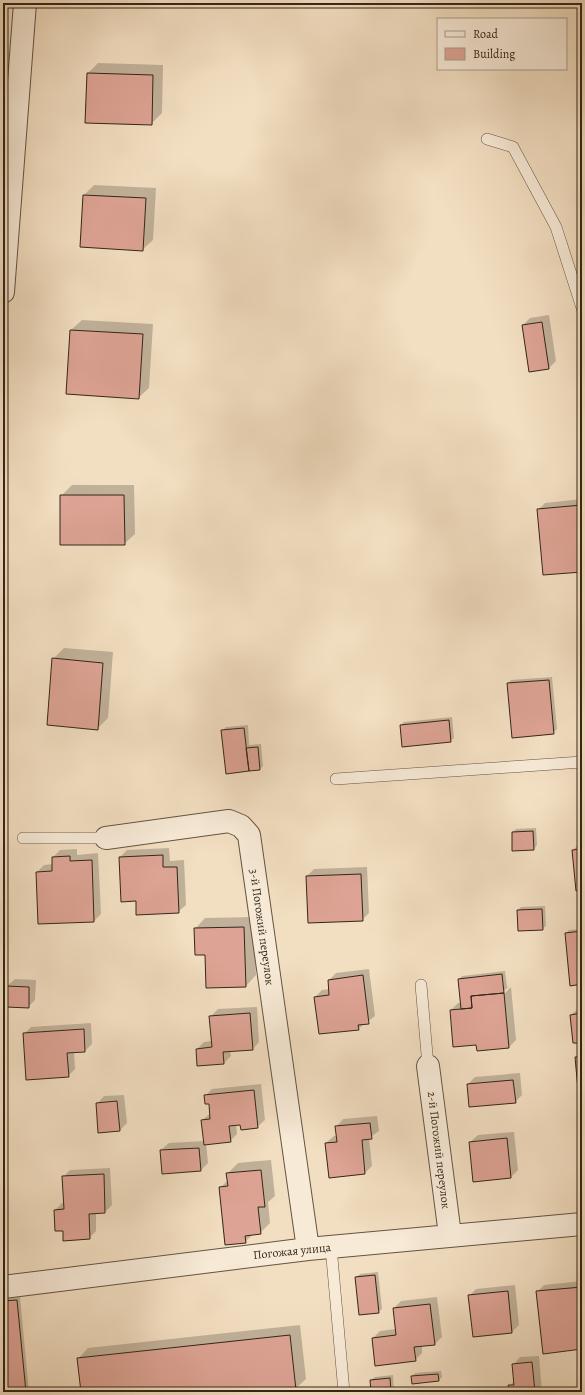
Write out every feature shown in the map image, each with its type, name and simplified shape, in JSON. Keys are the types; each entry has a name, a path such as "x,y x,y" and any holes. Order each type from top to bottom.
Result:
{"street":[{"path":"3,292 25,3"},
{"name":"3-й Погожий переулок","path":"106,838 229,822 241,826 249,835 308,1249"},
{"name":"2-й Погожий переулок","path":"428,1066 450,1235"},
{"name":"Погожая улица","path":"3,1286 308,1249 582,1224"}],"lane":[{"path":"487,140 513,147 556,227 582,308"},
{"path":"336,779 582,762"},
{"name":"3-й Погожий переулок","path":"23,838 106,838"},
{"path":"421,985 428,1066"},
{"path":"331,1247 344,1392"}],"building":[{"path":"87,73 153,75 152,125 85,123"},
{"path":"83,195 146,198 143,251 80,247"},
{"path":"542,322 549,369 529,372 522,325"},
{"path":"70,330 143,334 139,399 66,394"},
{"path":"60,495 124,495 125,545 60,545"},
{"path":"582,505 582,572 543,575 537,509"},
{"path":"52,658 103,663 98,730 47,725"},
{"path":"549,680 554,734 512,738 507,683"},
{"path":"449,720 451,742 402,747 400,725"},
{"path":"244,728 249,771 226,774 221,730"},
{"path":"258,747 260,770 249,771 246,748"},
{"path":"533,831 534,850 512,851 512,832"},
{"path":"582,849 582,890 576,891 572,850"},
{"path":"163,855 163,867 177,867 179,913 136,915 136,901 121,902 119,857"},
{"path":"70,856 70,861 92,860 94,922 38,924 36,872 52,871 52,857"},
{"path":"361,874 363,921 308,923 306,876"},
{"path":"542,909 543,930 518,931 517,910"},
{"path":"244,927 246,987 206,988 205,955 195,955 194,928"},
{"path":"582,931 582,984 570,986 565,933"},
{"path":"502,974 504,993 471,996 472,1008 461,1009 458,979"},
{"path":"363,975 369,1024 358,1025 359,1030 319,1034 314,997 329,995 328,980"},
{"path":"6,986 29,987 29,1008 6,1007"},
{"path":"504,993 509,1048 477,1051 476,1045 453,1047 450,1010 472,1008 471,996"},
{"path":"250,1013 253,1050 223,1052 224,1064 197,1066 196,1049 212,1047 209,1016"},
{"path":"582,1013 582,1043 573,1043 570,1015"},
{"path":"84,1029 85,1052 67,1053 69,1077 26,1080 23,1033"},
{"path":"582,1056 582,1101 579,1101 575,1057"},
{"path":"513,1080 516,1103 469,1107 467,1084"},
{"path":"254,1090 258,1128 241,1130 240,1125 229,1126 231,1142 204,1145 201,1120 210,1119 209,1104 205,1104 204,1095"},
{"path":"117,1101 120,1131 98,1133 96,1103"},
{"path":"370,1123 372,1139 362,1140 365,1174 329,1178 325,1143 337,1142 335,1126"},
{"path":"507,1138 511,1178 473,1182 469,1142"},
{"path":"199,1148 201,1171 162,1174 160,1150"},
{"path":"261,1170 265,1207 258,1207 261,1234 245,1236 246,1243 225,1245 219,1187 228,1186 226,1173"},
{"path":"104,1174 105,1213 89,1214 90,1239 63,1241 63,1231 55,1231 54,1210 64,1209 62,1176"},
{"path":"375,1275 379,1313 359,1315 355,1277"},
{"path":"582,1287 582,1349 543,1354 536,1291"},
{"path":"508,1291 512,1333 473,1337 468,1295"},
{"path":"17,1300 26,1392 3,1392 3,1301"},
{"path":"430,1304 435,1345 414,1347 416,1361 375,1366 372,1338 396,1335 393,1308"},
{"path":"290,1335 296,1390 278,1392 81,1392 77,1358"},
{"path":"532,1362 535,1392 509,1392 508,1385 514,1385 512,1364"},
{"path":"438,1374 439,1381 412,1384 411,1376"},
{"path":"390,1378 391,1392 371,1392 370,1380"}]}
